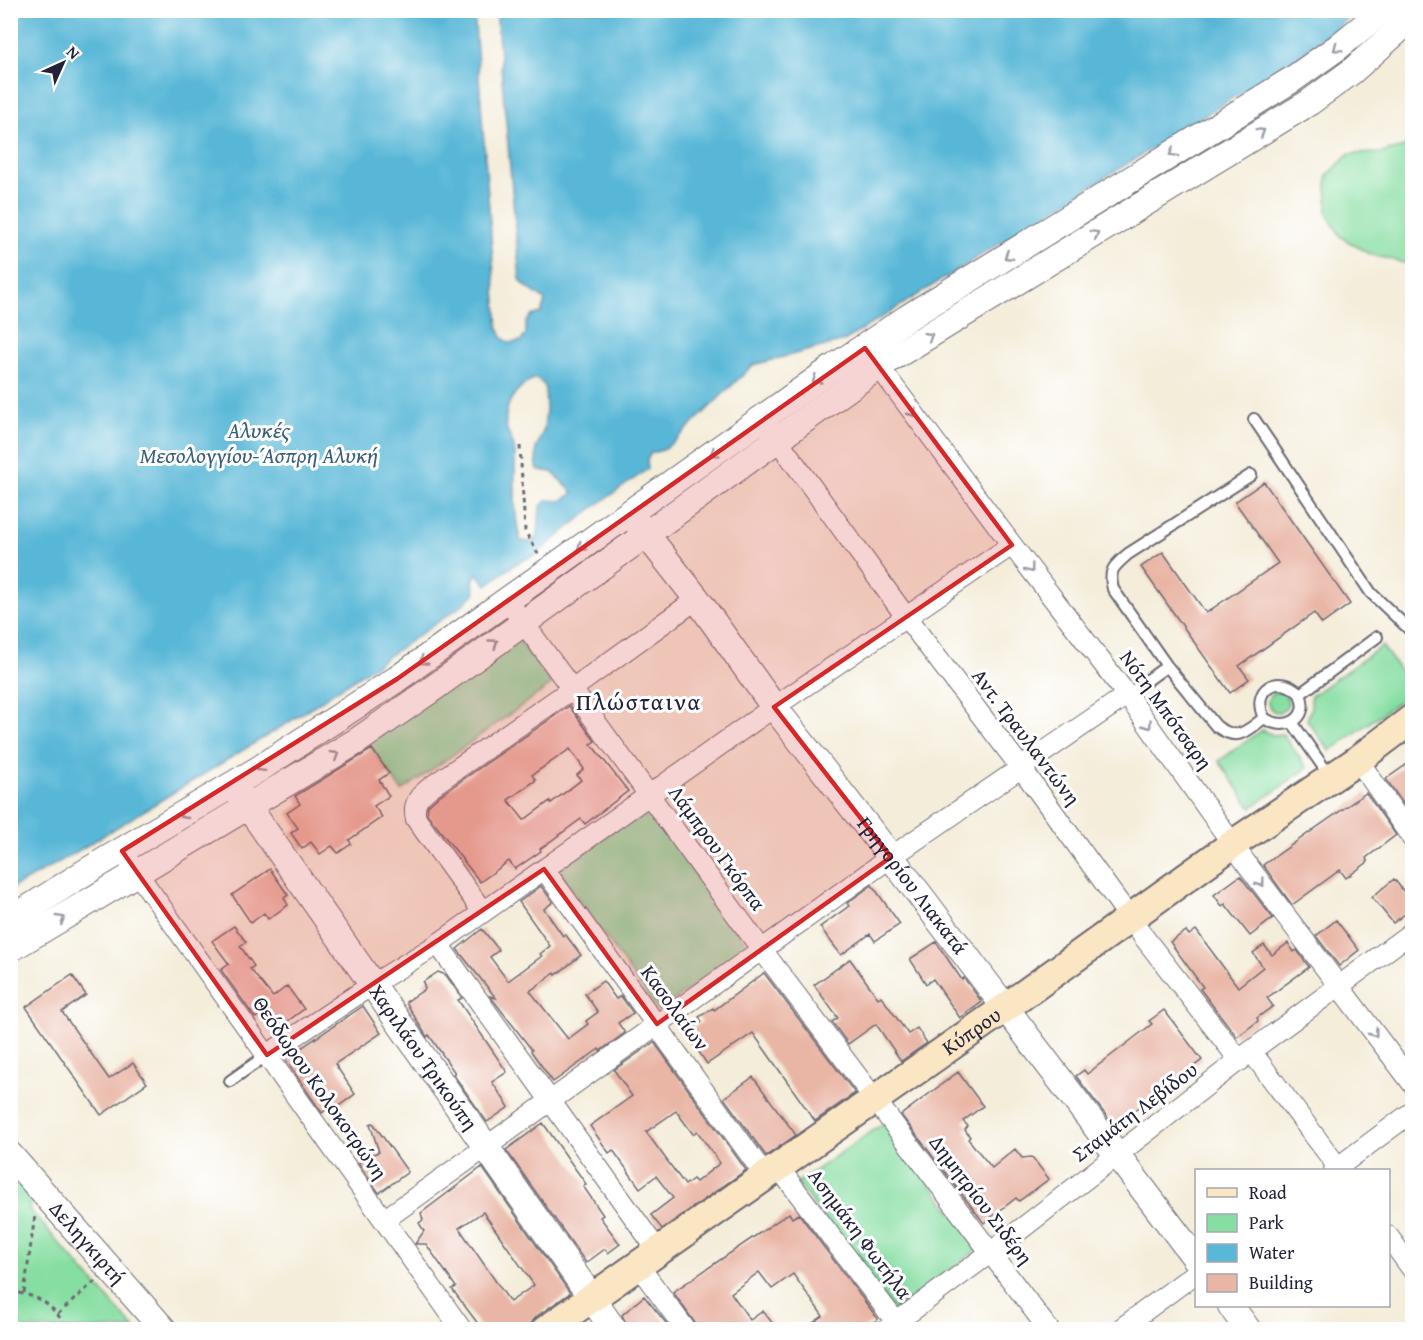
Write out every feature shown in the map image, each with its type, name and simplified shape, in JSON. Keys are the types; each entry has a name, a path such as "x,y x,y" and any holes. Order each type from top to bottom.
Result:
{"main road":[{"name":"Κύπρου","path":"546,1329 773,1172 1233,844 1407,726"}],"street":[{"path":"872,357 907,318 1293,79 1338,47 1383,10"},
{"path":"10,920 233,784 368,698 629,513 770,429 872,357 1310,102 1351,72 1413,18"},
{"name":"Νότη Μπότσαρη","path":"872,357 1127,695 1233,844 1413,1083"},
{"path":"10,949 249,808 357,741 645,534 770,429"},
{"name":"Αντ. Τραυλαντώνη","path":"770,429 906,617 1022,769 1129,917 1246,1056 1336,1169"},
{"name":"Γρηγορίου Λιακατά","path":"629,513 697,599 774,707 1195,1256"},
{"path":"267,1055 373,984 438,944 774,707 1012,545"},
{"path":"483,912 416,819 414,811 416,800 432,786 697,599"},
{"name":"Λάμπρου Γκόρπα","path":"507,600 874,1100"},
{"path":"384,1220 891,857 1127,695"},
{"path":"1358,760 1413,838"},
{"name":"Χαριλάου Τρικούπη","path":"233,784 614,1329"},
{"name":"Θεόδωρου Κολοκοτρώνη","path":"122,851 462,1329"},
{"name":"Κασολαίων","path":"544,869 657,1024 773,1172"},
{"name":"Σταμάτη Λεβίδου","path":"895,1327 1246,1056 1413,932"},
{"path":"438,944 550,1100 648,1258 686,1329"},
{"name":"Δημητρίου Σιδέρη","path":"874,1100 1049,1329"},
{"path":"1338,1169 1413,1112"},
{"name":"Δεληγκιρτή","path":"10,1155 164,1329"},
{"name":"Ασημάκη Φωτήλα","path":"773,1172 895,1327"},
{"path":"1390,1237 1413,1269"},
{"path":"1119,1329 1195,1273"},
{"path":"1232,1307 1248,1329"}],"lane":[{"path":"1254,419 1371,593 1413,632"},
{"path":"1251,475 1128,554 1112,570 1110,579 1113,589 1167,666 1207,716 1226,733 1235,736 1264,718"},
{"path":"1300,694 1377,637"},
{"path":"1127,695 1167,666"},
{"path":"1275,684 1288,684 1300,694 1303,701 1302,711 1292,722 1276,724 1264,718 1259,703 1260,698 1269,687 1275,684"},
{"path":"1292,722 1331,778"},
{"path":"230,1081 267,1055"}],"path":[{"path":"520,446 525,531 539,557"},
{"path":"24,1293 39,1188"},
{"path":"58,1314 109,1268"},
{"path":"10,1292 37,1297 48,1304 58,1314 67,1329"}],"highlighted area":[{"path":"865,348 1012,545 774,707 891,857 657,1024 544,869 267,1055 122,851 397,679"}],"green space":[{"path":"1412,145 1412,265 1369,254 1341,237 1327,214 1327,176 1349,154 1381,153"},
{"path":"517,637 552,684 402,791 368,743"},
{"path":"1382,646 1412,687 1412,692 1330,751 1307,720 1311,708 1311,696"},
{"path":"1278,692 1285,695 1288,702 1285,709 1278,712 1271,709 1268,702 1271,695"},
{"path":"1262,730 1273,735 1283,734 1307,768 1251,808 1219,761"},
{"path":"647,807 749,948 658,1011 558,870"},
{"path":"884,1123 979,1248 894,1311 797,1183"},
{"path":"10,1168 32,1193 29,1209 135,1329 11,1329"}],"water":[{"name":"Αλυκές Μεσολογγίου-Άσπρη Αλυκή","path":"11,10 474,11 498,328 502,337 509,343 521,341 526,334 526,323 531,316 541,313 545,301 520,279 496,11 1358,11 1298,57 844,341 753,365 678,438 663,450 651,453 647,460 648,469 593,508 535,555 515,564 487,585 477,573 473,581 475,593 461,606 383,660 286,724 73,854 11,889","holes":["536,378 545,386 546,409 544,429 536,449 537,470 552,472 573,493 561,501 547,500 540,507 538,535 532,542 521,541 515,507 515,454 506,426 507,410 515,393 525,384"]}],"building":[{"path":"1264,482 1350,604 1322,624 1314,613 1239,666 1249,679 1230,693 1141,567 1163,552 1206,613 1278,563 1235,502"},
{"path":"569,706 595,741 591,744 628,791 585,824 581,819 515,869 509,861 480,882 427,814 428,806","holes":["570,749 584,769 577,775 581,780 524,820 508,800 536,780 532,775"]},
{"path":"372,749 389,773 379,780 389,796 374,806 382,817 349,840 351,844 338,853 332,846 320,854 311,842 302,849 291,833 298,828 287,813 300,804 295,796"},
{"path":"1413,760 1413,818 1386,779"},
{"path":"1366,793 1396,835 1366,858 1368,862 1346,878 1340,870 1292,905 1263,865"},
{"path":"270,869 288,895 284,898 288,905 268,919 264,913 251,923 232,895"},
{"path":"1240,876 1273,918 1250,936 1225,904 1222,906 1214,895"},
{"path":"1394,879 1413,903 1413,908 1393,923 1372,897"},
{"path":"872,885 900,924 875,941 870,934 841,955 820,927 849,906 847,903"},
{"path":"541,886 553,902 544,909 563,936 565,934 581,955 556,975 555,973 530,991 568,1039 588,1024 586,1021 598,1012 585,994 603,981 616,999 621,996 633,1013 618,1023 625,1033 553,1082 532,1050 490,996 496,998 457,949 482,929 499,950 490,957 508,981 542,956 540,954 550,946 519,902"},
{"path":"1336,920 1359,950 1339,966 1316,936"},
{"path":"234,926 246,942 240,946 254,966 250,969 273,997 287,986 304,1009 277,1029 264,1012 255,1018 221,970 229,964 212,941"},
{"path":"1196,930 1238,987 1263,967 1253,953 1264,945 1272,955 1288,943 1294,952 1297,950 1309,967 1267,998 1273,1006 1237,1037 1200,989 1203,987 1170,942 1186,931 1189,935"},
{"path":"936,942 962,980 964,978 982,1002 960,1018 933,979 926,984 910,959"},
{"path":"850,959 878,998 881,996 908,1034 917,1028 927,1043 901,1061 876,1024 848,1044 832,1022 838,1018 814,985"},
{"path":"438,972 446,975 462,998 458,1000 507,1072 492,1082 509,1107 487,1122 429,1035 427,1037 406,1002 425,989 423,982"},
{"path":"764,973 855,1093 815,1121 753,1033 707,1064 686,1033 702,1022 699,1017 713,1008 714,1010"},
{"path":"72,975 86,995 62,1012 109,1079 133,1063 147,1083 101,1115 26,1007"},
{"path":"363,1006 381,1033 335,1064 355,1094 332,1111 329,1107 322,1113 285,1059"},
{"path":"1164,1010 1202,1060 1114,1126 1076,1076 1084,1070 1087,1074 1152,1024 1149,1021"},
{"path":"654,1042 746,1170 662,1229 651,1215 673,1198 656,1176 640,1188 613,1150 609,1153 590,1126 632,1096 614,1070","holes":["676,1111 693,1134 697,1131 720,1163 696,1182 693,1179 685,1185 646,1132"]},
{"path":"958,1072 983,1106 963,1121 968,1126 965,1130 970,1137 968,1139 992,1168 1015,1149 1022,1158 1032,1157 1049,1179 1019,1201 1016,1198 984,1223 901,1115"},
{"path":"753,1077 796,1135 766,1156 724,1098"},
{"path":"373,1123 408,1172 379,1193 358,1163 379,1152 370,1124"},
{"path":"543,1123 586,1184 583,1186 603,1215 600,1217 620,1244 608,1253 605,1249 586,1263 506,1150"},
{"path":"482,1167 570,1293 537,1316 531,1323 530,1329 482,1329 452,1289 456,1287 426,1244 415,1244 424,1231 419,1223 423,1220 421,1213","holes":["483,1212 534,1285 510,1302 459,1228"]},
{"path":"789,1213 792,1218 799,1214 878,1319 863,1329 804,1329 823,1316 793,1274 772,1289 759,1272 731,1293 750,1320 763,1311 777,1329 699,1329 673,1292"},
{"path":"644,1296 671,1329 629,1329 622,1315"}],"district":[{"name":"Πλώσταινα","path":"639,702"}]}
